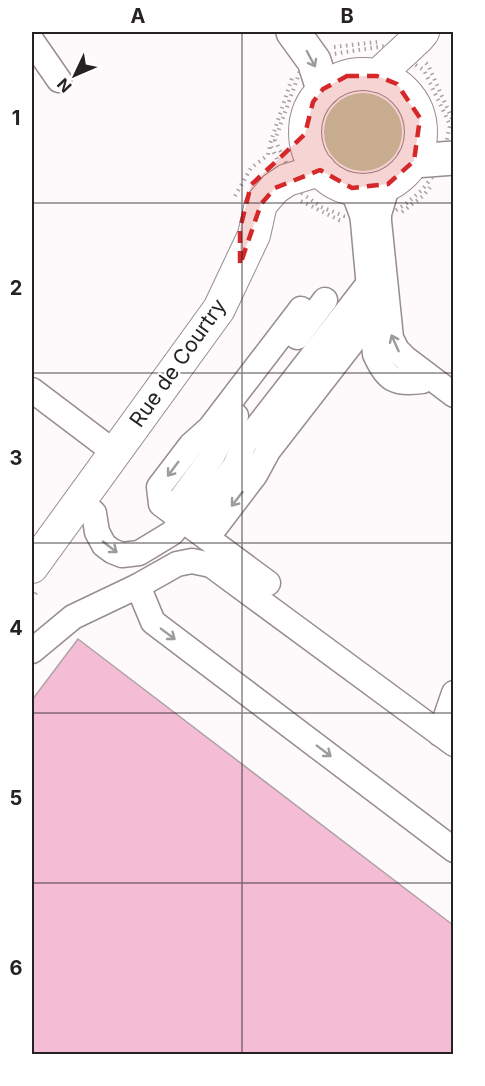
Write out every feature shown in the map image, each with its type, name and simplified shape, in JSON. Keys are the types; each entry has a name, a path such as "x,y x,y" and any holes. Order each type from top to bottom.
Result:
{"highway":[{"path":"293,32 314,62 323,90"},
{"path":"414,161 453,158"}],"main road":[{"path":"377,76 421,35"},
{"path":"406,92 421,35"},
{"path":"361,73 377,76 397,84 414,104 420,117 422,132 420,147 414,161 398,178 376,188 364,190 352,188 331,180 320,170 308,148 305,134 307,117 313,102 334,81 361,73"},
{"path":"240,265 240,229 251,185 279,162 305,134"},
{"name":"Rue de Courtry","path":"32,567 219,309 254,235 261,204 275,188 293,177 320,170"}],"street":[{"path":"32,41 59,80"},
{"path":"388,184 379,214 375,354 382,370 394,380 407,383 422,381 427,375"},
{"path":"352,188 362,215 376,291 391,338 397,350 405,358 453,395"},
{"path":"268,583 161,504 159,487 191,445 210,428 301,309 334,297 354,285 376,291"},
{"path":"80,501 94,513 97,532 104,544 112,551 122,555 139,553 188,523 245,471 278,459 376,291"},
{"path":"245,471 244,444 376,291"},
{"path":"188,523 213,455 233,439 334,297"},
{"path":"32,390 114,452"},
{"path":"32,651 73,617 138,586 177,564 192,561 211,565 449,735 453,694"},
{"path":"138,586 153,622 453,850"}],"highlighted area":[{"path":"347,76 377,76 397,84 420,118 414,161 388,184 352,188 320,170 275,188 261,204 240,265 240,229 251,185 305,134 313,102 323,89"}],"green space":[{"path":"355,93 371,93 385,99 396,110 402,124 402,140 396,154 385,165 371,171 355,171 341,165 330,154 324,140 324,124 330,110 341,99"}],"building":[{"path":"78,639 453,925 453,1054 32,1054 32,700"}]}
